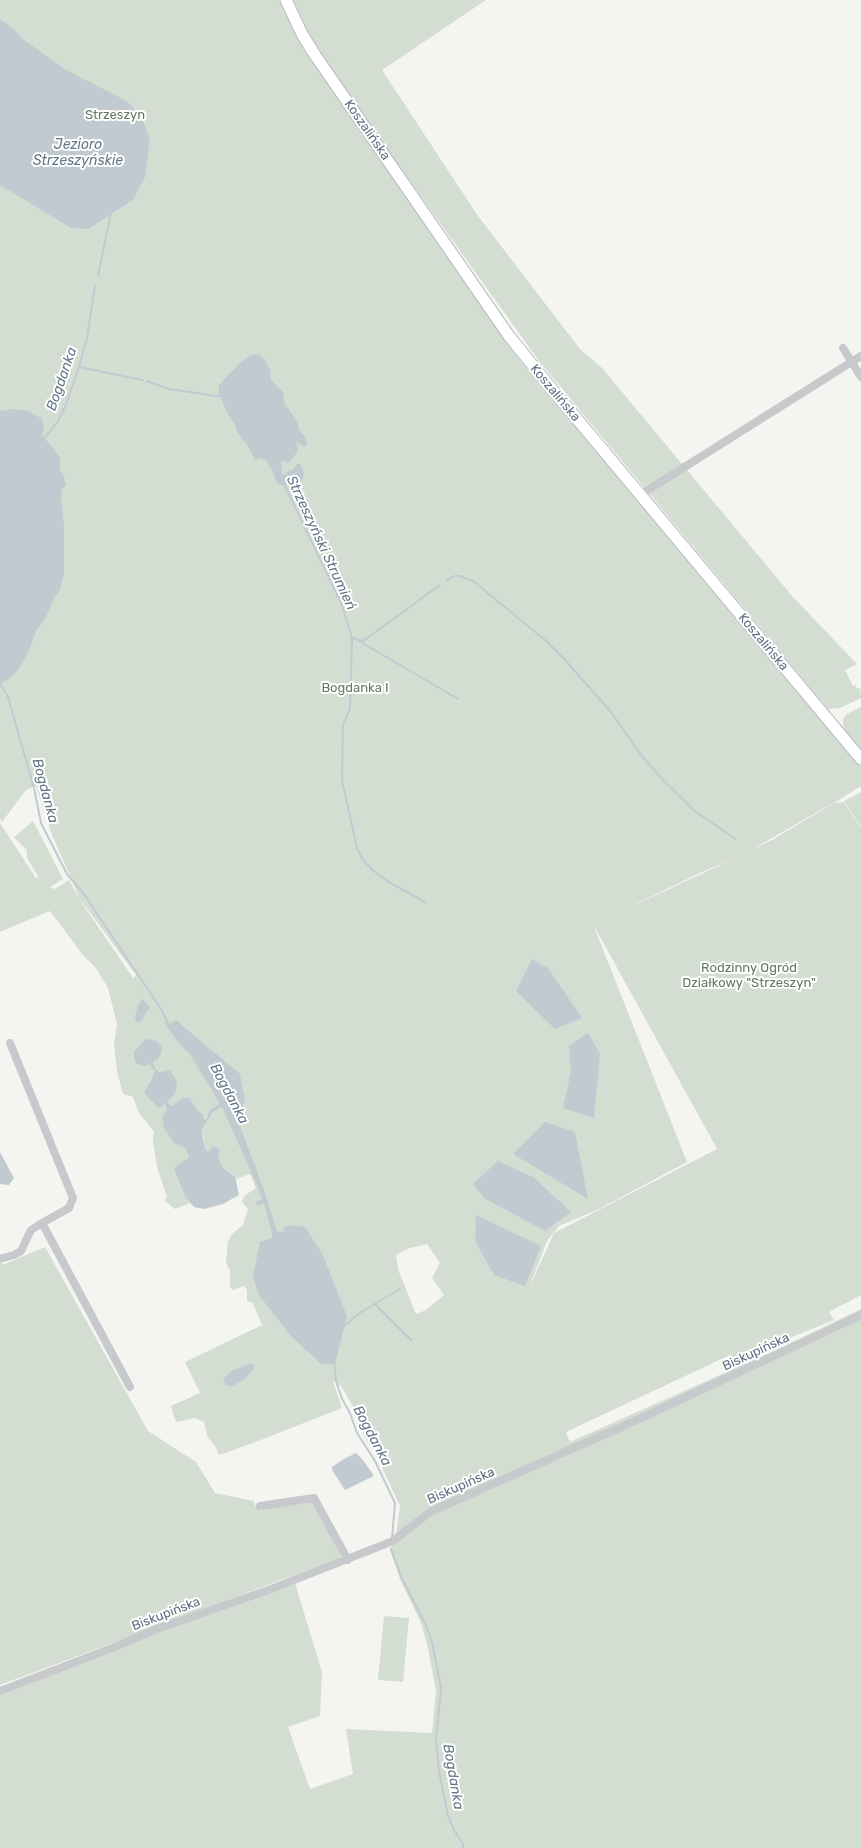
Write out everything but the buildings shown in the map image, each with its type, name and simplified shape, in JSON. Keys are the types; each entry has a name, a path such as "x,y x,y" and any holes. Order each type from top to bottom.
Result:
{"street":[{"name":"Koszalińska","path":"286,0 302,34 315,55 509,336 861,759"},
{"path":"843,348 861,377"},
{"path":"640,495 861,356"},
{"path":"0,1259 14,1255 21,1251 31,1230 69,1208 73,1198 10,1043"},
{"path":"42,1223 130,1387"},
{"name":"Biskupińska","path":"0,1691 157,1629 271,1589 393,1542 430,1512 637,1420 861,1315"},
{"path":"260,1506 314,1498 348,1560"}],"green space":[{"name":"Bogdanka I","path":"0,0 282,0 372,143 515,354 861,766 861,786 834,803 844,802 861,828 861,1295 829,1312 834,1320 772,1345 735,1363 730,1355 566,1432 570,1442 778,1349 861,1309 861,1848 0,1848 0,1695 161,1631 295,1583 322,1672 320,1716 288,1727 310,1789 353,1774 346,1729 432,1733 436,1691 428,1648 421,1623 400,1579 390,1550 396,1535 400,1506 378,1459 361,1431 355,1410 341,1386 333,1381 342,1408 219,1455 215,1446 208,1438 204,1422 195,1418 177,1422 174,1417 171,1406 200,1393 185,1362 262,1325 253,1303 247,1301 247,1290 244,1286 233,1290 230,1287 230,1271 226,1262 228,1241 232,1234 243,1225 248,1209 242,1202 244,1196 256,1188 250,1174 236,1179 235,1175 224,1169 212,1145 210,1151 206,1150 202,1129 213,1112 218,1109 209,1114 204,1119 203,1114 198,1111 189,1097 183,1098 172,1106 167,1102 175,1094 152,1062 137,1047 134,1051 134,1057 150,1063 155,1071 149,1081 167,1110 162,1117 174,1143 186,1149 189,1158 181,1162 186,1198 190,1203 175,1209 164,1200 167,1197 157,1167 153,1141 154,1132 139,1113 133,1097 124,1094 122,1091 117,1071 114,1044 117,1024 108,988 95,967 83,955 50,911 0,932 0,823 36,878 38,876 27,858 27,850 14,837 33,821 63,879 50,887 55,889 69,880 84,906 133,978 136,975 80,899 52,835 36,786 26,790 2,822 0,818","holes":["834,803 772,840 751,850","731,860 634,905 704,871","593,924 717,1149 554,1233 529,1288 547,1241 559,1226 599,1209 687,1162","427,1244 440,1263 432,1278 444,1295 426,1310 416,1314 399,1272 396,1255 410,1248"]},
{"path":"292,0 486,0 382,70 478,216 580,349 602,368 793,597 857,664 845,670 853,686 856,685 857,689 860,688 861,698 840,708 828,709 539,361 346,92 299,19"},
{"path":"861,707 861,749 844,729 843,719 847,714"},
{"path":"861,792 861,827 844,801"},
{"path":"45,1247 148,1431 196,1462 215,1493 254,1501 255,1505 261,1511 265,1508 312,1500 341,1552 340,1558 0,1685 0,1263 5,1264"},
{"path":"384,1616 409,1618 403,1682 378,1680"}],"water":[{"name":"Jezioro Strzeszyńskie","path":"0,19 13,28 24,40 66,70 127,101 142,118 150,139 145,177 133,200 88,229 71,228 0,185"},
{"path":"259,354 265,360 270,369 271,380 283,392 285,406 288,408 298,424 298,429 306,438 307,444 305,447 296,442 298,451 288,463 281,461 282,474 285,475 297,464 300,464 302,467 304,475 302,480 294,485 280,485 275,479 273,471 266,461 260,458 255,460 246,443 237,432 236,426 227,413 219,393 219,385 240,363 251,355"},
{"path":"13,409 29,411 42,419 44,427 42,435 60,457 60,470 63,474 66,485 62,489 61,499 64,525 64,574 60,590 54,598 46,617 36,631 28,653 18,670 11,677 0,684 0,411"},
{"path":"532,959 548,968 582,1018 555,1029 516,991"},
{"path":"143,999 150,1008 141,1021 137,1023 135,1018 138,1005"},
{"path":"176,1020 240,1074 245,1101 237,1118 262,1185 277,1231 283,1232 284,1227 291,1225 305,1227 322,1253 347,1316 335,1364 321,1364 290,1335 259,1295 253,1277 260,1242 272,1238 272,1233 264,1203 257,1205 256,1202 262,1199 258,1187 222,1107 213,1112 202,1129 203,1138 206,1150 210,1151 212,1145 220,1150 218,1157 224,1169 235,1176 239,1195 223,1204 204,1209 194,1207 186,1198 174,1169 181,1162 189,1158 186,1149 174,1143 164,1128 162,1117 167,1110 164,1104 159,1108 144,1093 155,1071 150,1063 146,1066 136,1064 134,1057 134,1051 145,1040 150,1039 157,1041 162,1047 161,1054 157,1060 153,1062 155,1067 159,1072 170,1070 177,1082 175,1094 167,1102 172,1106 183,1098 189,1097 198,1111 203,1114 204,1119 206,1119 210,1110 220,1104 190,1054 181,1046 164,1023 171,1023"},
{"path":"588,1033 600,1054 594,1118 563,1108 571,1072 569,1046"},
{"path":"545,1122 575,1132 588,1199 513,1154"},
{"path":"0,1152 14,1178 9,1185 0,1184"},
{"path":"498,1161 533,1177 571,1212 545,1231 484,1198 473,1184"},
{"path":"476,1215 541,1246 525,1286 494,1275 475,1241"},
{"path":"252,1363 255,1367 246,1378 233,1386 225,1385 223,1379 231,1371"},
{"path":"356,1453 374,1476 345,1490 332,1470 332,1467"}],"waterway":[{"name":"Bogdanka","path":"98,276 111,212"},
{"name":"Strzeszyński Strumień","path":"43,440 58,421 65,407 79,367 87,338 95,286"},
{"name":"Strzeszyński Strumień","path":"79,367 143,380"},
{"name":"Strzeszyński Strumień","path":"147,381 169,389 223,397"},
{"name":"Strzeszyński Strumień","path":"284,484 342,605 352,638 350,709 343,725 342,780 357,848 363,860 374,871 387,881 425,902"},
{"path":"447,580 455,576 460,576 473,581 545,640 566,661 611,712 640,754 664,781 695,811 735,839"},
{"path":"352,638 363,641 440,585"},
{"path":"359,641 458,699"},
{"name":"Bogdanka","path":"0,683 8,697 34,788 41,823 67,874 83,893 161,1009 169,1025"},
{"path":"344,1326 361,1312 400,1289"},
{"path":"375,1304 411,1340"},
{"name":"Bogdanka","path":"334,1362 336,1381 342,1399 350,1413 357,1433 375,1461 395,1503 392,1538"},
{"name":"Bogdanka","path":"391,1549 402,1579 425,1623 432,1642 441,1688 436,1740 439,1771 448,1816 454,1830 463,1844 463,1848"}],"park label":[{"name":"Strzeszyn","path":"115,115"},
{"name":"Rodzinny Ogród Działkowy \"Strzeszyn\"","path":"749,976"}]}
